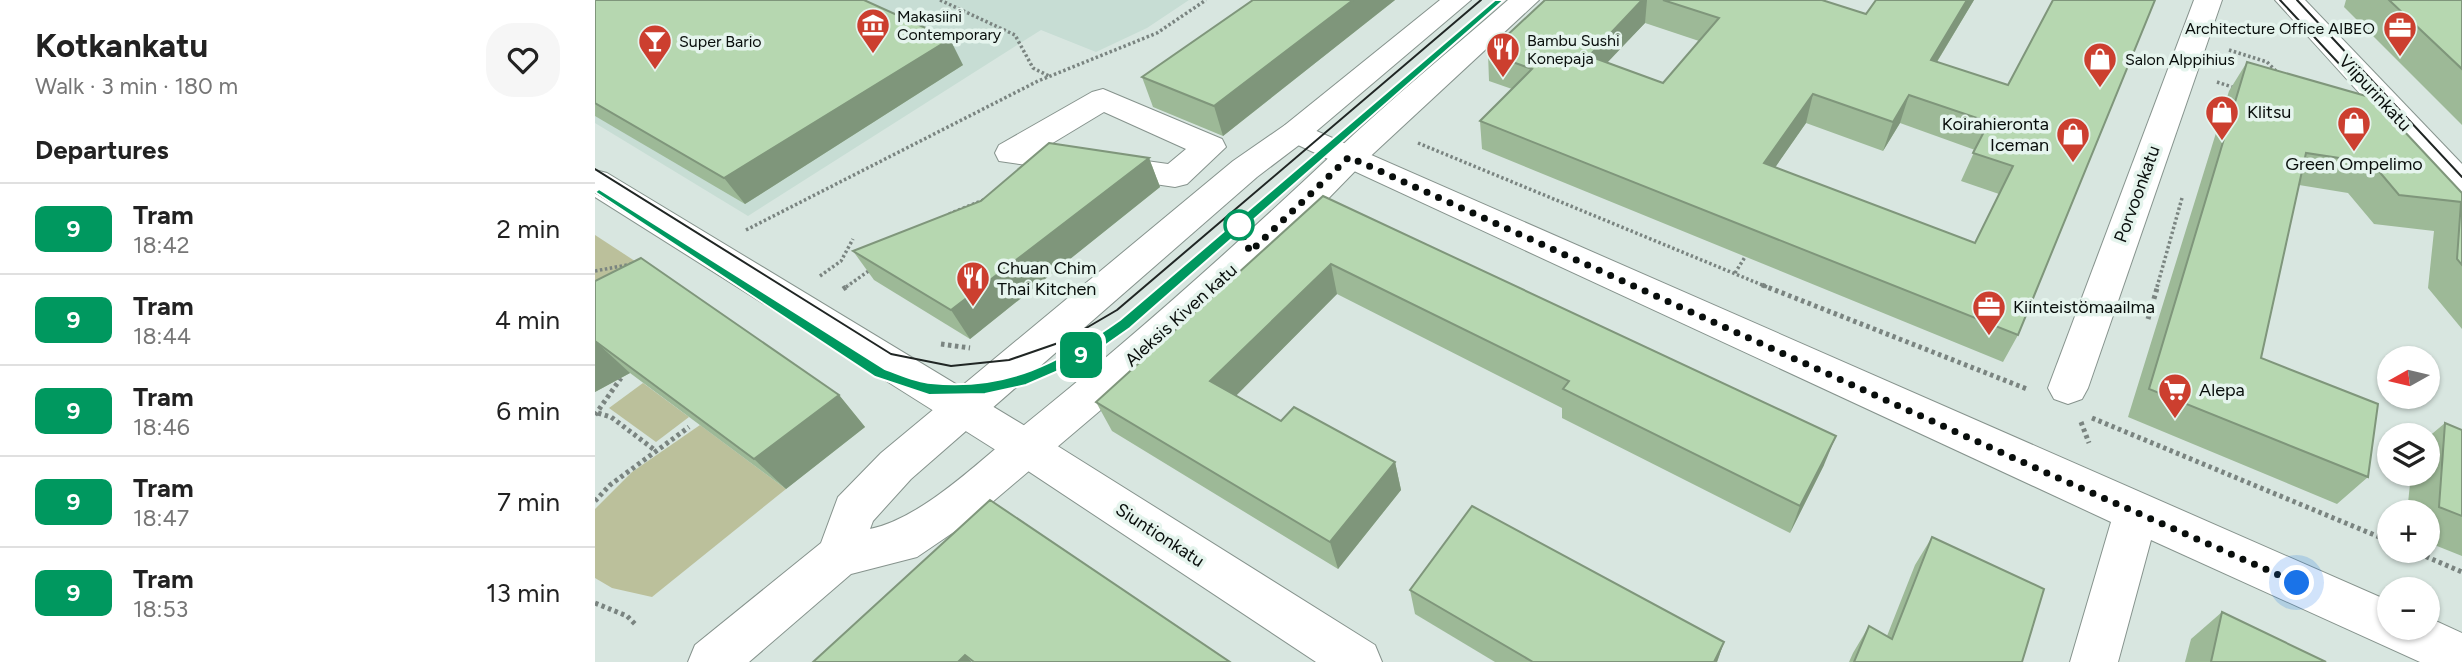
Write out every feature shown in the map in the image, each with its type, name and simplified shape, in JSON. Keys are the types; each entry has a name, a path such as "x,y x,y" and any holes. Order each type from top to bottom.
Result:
{"street":[{"path":"839,556 854,511 896,466 1245,169 1296,132 1457,0"},
{"name":"Aleksis Kiven katu","path":"712,662 839,556 901,543 954,507 1135,358 1307,200 1349,157 1525,0"},
{"name":"Porvoonkatu","path":"2063,399 2208,0"},
{"name":"Viipurinkatu","path":"2289,0 2462,185"},
{"path":"1103,99 1210,147 1175,176 1075,162 1011,153 1103,99"},
{"path":"1296,132 2377,619"},
{"name":"Siuntionkatu","path":"595,181 1025,447 1358,662"},
{"path":"2094,662 2136,512"},
{"path":"2424,640 2462,657"}],"path":[{"path":"940,0 1015,35 1033,68 1050,76"},
{"path":"743,232 1050,76 1157,33 1206,0"},
{"path":"2229,50 2267,62 2284,79"},
{"path":"2216,82 2241,89"},
{"path":"1413,141 1735,273 2063,399 2377,536"},
{"path":"2148,318 2186,185"},
{"path":"946,217 956,209 994,196"},
{"path":"818,278 841,261 853,239"},
{"path":"1735,273 1745,257"},
{"path":"595,271 642,262"},
{"path":"839,291 871,269"},
{"path":"621,377 596,414 611,417 656,451"},
{"path":"595,501 610,485 689,427"},
{"path":"2440,563 2462,572"},
{"path":"595,603 627,616 637,626"}],"shaded area":[{"path":"595,0 1189,0 1147,28 1096,52 1041,30 748,216 595,123"}],"green space":[{"path":"595,235 644,267 595,292"},
{"path":"643,383 689,417 656,442 609,408"},
{"path":"700,425 786,489 652,597 612,588 595,578 595,509 632,472"}],"building":[{"path":"595,0 864,0 950,39 724,178 595,103"},
{"path":"1253,0 1353,0 1214,106 1142,77"},
{"path":"1545,0 1642,0 1589,56 1663,83 1719,18 1663,0 1822,0 1866,14 1876,0 1967,0 1931,60 2008,85 2053,0 2155,0 2018,335 1480,121 1532,69 1488,53","holes":["1813,94 1893,122 1909,95 1989,122 1973,153 2013,166 1975,243 1764,163"]},
{"path":"2389,0 2462,0 2462,69"},
{"path":"2247,62 2373,98 2462,193 2462,265 2457,259 2461,202 2399,195 2372,163 2306,153 2261,358 2377,404 2368,477 2149,389"},
{"path":"1049,143 1149,158 951,310 853,251 981,201"},
{"path":"1323,196 1836,436 1800,506 1563,389 1569,381 1331,264 1210,381 1281,421 1294,407 1395,462 1330,542 1096,402"},
{"path":"641,258 839,395 754,459 595,341 595,281"},
{"path":"2445,423 2462,430 2462,516 2440,507"},
{"path":"990,500 1230,662 974,662 965,655 958,662 813,662"},
{"path":"1472,506 1724,642 1714,662 1533,662 1410,590"},
{"path":"1932,537 2044,589 2022,662 1854,662 1869,626 1892,639"},
{"path":"2222,612 2326,662 2211,662"}],"tram line":[{"path":"595,169 891,354 951,366 1009,360 1064,341 1117,310 1481,0"},
{"path":"595,192 880,373 948,387 1009,382 1066,360 1125,324 1498,0"},
{"name":"9","path":"595,192 880,373 929,389 985,388 1021,381 1055,369 1105,340 1499,0"},
{"path":"2280,0 2383,111"},
{"path":"2297,0 2462,177"}],"place":[{"name":"Makasiini Contemporary","path":"873,55"},
{"name":"Architecture Office AIBEO","path":"2400,58"},
{"name":"Super Bario","path":"655,71"},
{"name":"Bambu Sushi Konepaja","path":"1503,79"},
{"name":"Salon Alppihius","path":"2100,89"},
{"name":"Klitsu","path":"2222,142"},
{"name":"Green Ompelimo","path":"2354,153"},
{"name":"Koirahieronta Iceman","path":"2073,164"},
{"name":"Chuan Chim Thai Kitchen","path":"973,308"},
{"name":"Kiinteistömaailma","path":"1989,337"},
{"name":"Alepa","path":"2175,420"}],"route":[{"path":"1239,225 1250,252 1349,157 2049,474 2297,583"}]}
